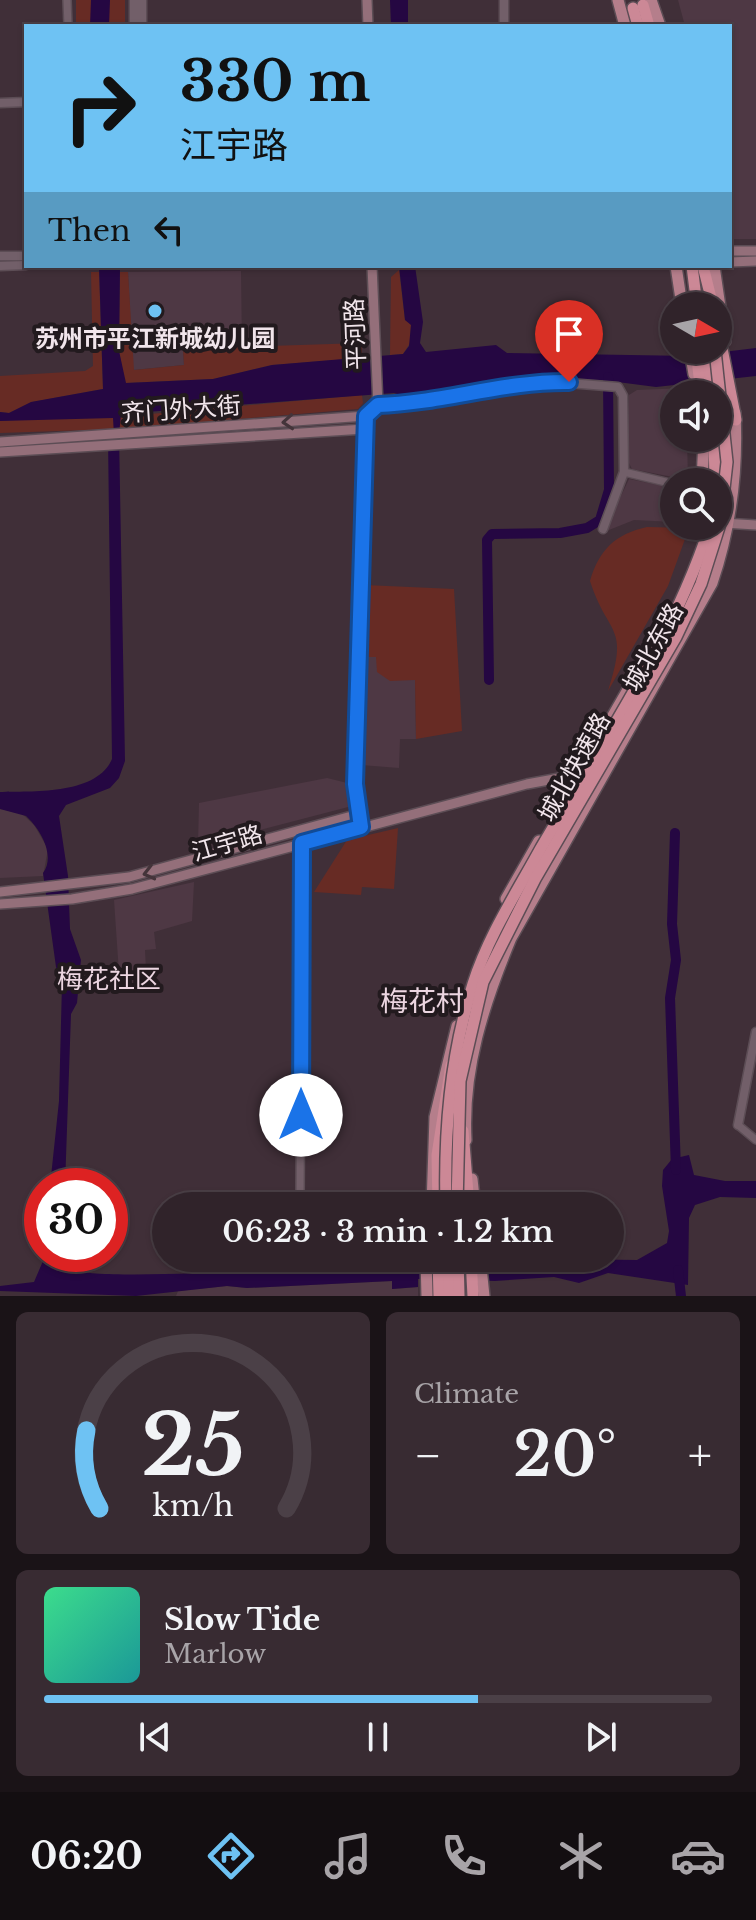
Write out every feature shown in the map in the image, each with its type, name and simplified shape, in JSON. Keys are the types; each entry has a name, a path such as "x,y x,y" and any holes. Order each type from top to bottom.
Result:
{"highway":[{"path":"638,24 642,4"},
{"path":"642,4 648,24"},
{"path":"691,268 694,292"},
{"path":"703,268 708,292"},
{"name":"城北快速路","path":"446,1192 450,1083 483,982 507,931 676,637 701,584 720,524 727,462 721,364"},
{"path":"725,364 736,420"},
{"name":"城北快速路","path":"457,1192 460,1081 474,981 497,928 667,634 692,582 706,540"},
{"path":"433,1192 445,1083 466,1027"},
{"path":"466,1027 462,1118 470,1192"},
{"path":"433,1296 435,1272"},
{"path":"448,1272 449,1296"},
{"path":"458,1272 459,1296"},
{"path":"476,1272 478,1296"}],"main road":[{"path":"367,0 368,24"},
{"path":"618,0 624,24"},
{"path":"642,4 658,24"},
{"path":"732,251 756,251"},
{"path":"732,262 756,261"},
{"name":"平河路","path":"366,416 377,400 372,268"},
{"path":"676,268 680,292"},
{"name":"城北东路","path":"714,268 716,292"},
{"name":"城北东路","path":"725,364 734,389 736,420 737,455 732,481"},
{"path":"361,827 355,784 366,416"},
{"name":"齐门外大街","path":"125,439 366,416"},
{"name":"齐门外大街","path":"0,442 365,429"},
{"name":"齐门外大街","path":"0,452 98,440"},
{"path":"732,524 756,525"},
{"name":"城北东路","path":"432,1192 432,1151 443,1072 476,963 520,873 655,643 684,586 699,540"},
{"name":"城北东路","path":"471,1192 466,1095 486,997 511,938 712,583 721,540"},
{"name":"江宇路","path":"0,904 72,899 153,884 527,784 602,778"},
{"name":"江宇路","path":"0,892 72,886 150,872 359,814"},
{"path":"429,1272 433,1296"}],"street":[{"path":"67,0 68,24"},
{"path":"134,0 134,24"},
{"path":"142,0 142,24"},
{"path":"504,0 504,24"},
{"path":"0,103 24,102"},
{"path":"0,256 24,256"},
{"path":"0,266 24,265"},
{"path":"377,400 420,402 544,381 618,387 623,396 624,472 603,529"},
{"path":"624,472 660,481"},
{"path":"300,1192 302,843"},
{"path":"756,1032 738,1125 756,1140"}],"shaded area":[{"path":"76,0 125,0 125,24 76,24"},
{"path":"91,0 110,0 109,24 90,24"},
{"path":"390,0 408,0 408,24 391,24"},
{"path":"678,0 756,0 756,239 732,239 732,24 684,24"},
{"path":"99,268 120,268 119,351 126,383 213,379 272,365 403,354 409,346 411,325 405,320 399,268 415,268 423,322 420,343 426,352 496,345 507,353 660,356 660,364 732,364 732,351 756,348 756,376 720,380 660,380 660,387 656,387 602,380 539,379 413,399 394,393 121,414 125,761 119,778 110,788 66,805 59,816 68,876 70,929 81,960 77,1003 71,1014 66,1168 52,1168 59,1101 62,984 56,967 43,873 47,866 47,850 41,835 26,816 0,809 0,792 46,791 78,785 104,771 112,759 108,436 114,435 113,418 0,421 0,412 9,413 31,402 103,389"},
{"path":"399,270 405,320 411,324 410,343 403,354 390,355 391,277"},
{"path":"241,271 242,347 183,349 184,365 133,370 128,272"},
{"path":"91,272 99,272 103,389 32,402 9,413 0,412 0,376 85,371 93,366"},
{"path":"120,272 128,272 134,370 184,365 183,349 362,343 362,358 272,365 213,379 125,383 119,351"},
{"path":"660,389 660,452 687,452 688,468 660,468 660,474 632,469 628,461 629,395 637,390"},
{"path":"362,395 363,403 358,409 119,429 0,433 0,421 150,414"},
{"path":"629,479 660,485 660,521 634,520 604,532"},
{"path":"660,527 660,540 685,540 668,586 608,691 617,642 590,581 598,560 610,545 636,530"},
{"path":"365,585 454,589 462,731 416,739 415,680 390,681 377,672 376,657 363,657"},
{"path":"363,657 377,657 415,680 416,739 400,739 399,768 361,765"},
{"path":"327,778 351,784 352,806 198,846 199,803"},
{"path":"0,809 21,813 34,825 48,849 43,876 0,878"},
{"path":"398,828 394,889 362,887 361,895 314,892 347,840"},
{"path":"194,882 192,921 154,932 156,949 145,950 146,970 119,973 114,900"},
{"path":"689,1155 694,1175 725,1181 756,1181 756,1198 720,1197 695,1205 689,1218 688,1285 608,1273 579,1283 554,1277 495,1281 418,1279 418,1287 392,1289 392,1281 247,1288 227,1286 136,1296 0,1291 0,1286 34,1282 38,1272 624,1272 624,1260 637,1260 667,1243 669,1231 662,1186 663,1170 672,1159"},
{"path":"392,1281 393,1289 418,1287 418,1296 176,1296 178,1291 227,1286 247,1288"}],"waterway":[{"path":"489,680 487,540 492,534 560,533 587,528 600,520 609,490 608,377"},
{"path":"675,833 672,924 676,960 670,998 676,1170"},
{"path":"678,1270 681,1296"}],"place":[{"name":"苏州市平江新城幼儿园","path":"155,311"}],"district":[{"name":"梅花社区","path":"109,979"},
{"name":"梅花村","path":"422,1001"}],"route":[{"path":"301,1115 302,843 361,827 355,784 366,416 378,405 420,402 544,381 569,382"}]}
